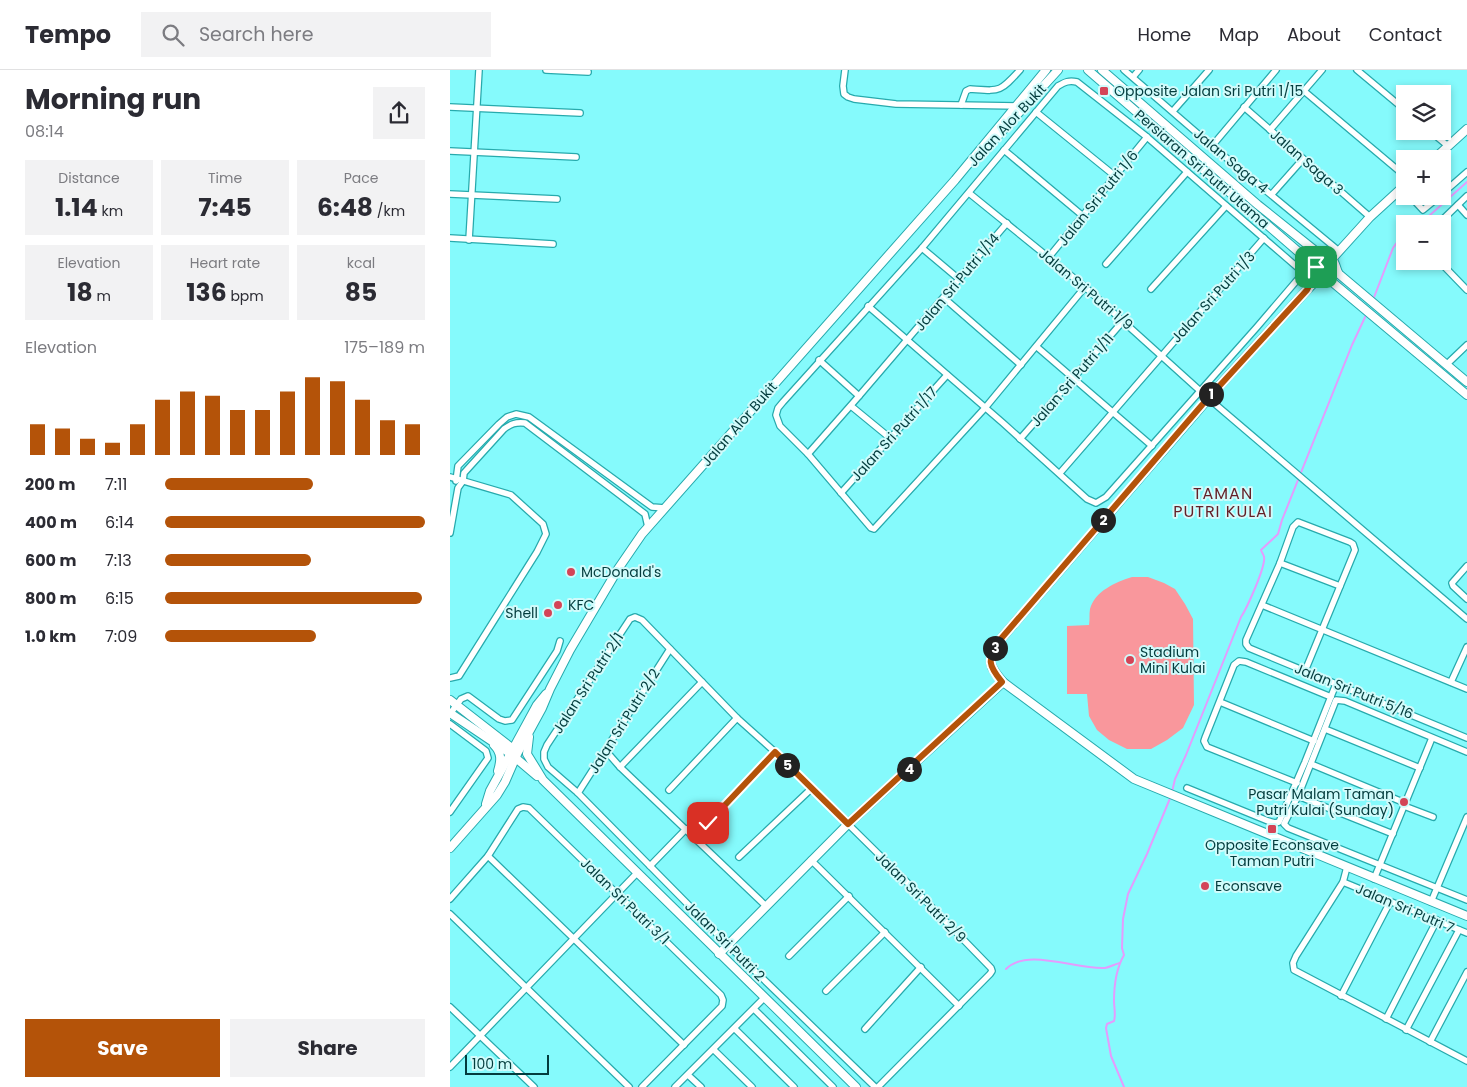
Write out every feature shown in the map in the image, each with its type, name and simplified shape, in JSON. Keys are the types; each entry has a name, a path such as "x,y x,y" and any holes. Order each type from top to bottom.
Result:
{"main road":[{"name":"Jalan Alor Bukit","path":"484,808 490,792 515,753 532,721 542,708 550,688 618,570 648,527 955,180 1046,70"},
{"name":"Jalan Alor Bukit","path":"955,180 996,140 1058,70"},
{"name":"Persiaran Sri Putri Utama","path":"1088,70 1357,304 1467,395"},
{"name":"Persiaran Sri Putri Utama","path":"1102,70 1258,205 1327,258"},
{"path":"1444,150 1467,129"},
{"path":"1396,194 1370,216 1339,251 1318,261 1320,272 1307,290 1208,398 999,641 994,650 991,666 1002,682 1134,779 1467,916"},
{"path":"1327,258 1336,267 1339,274 1467,382"},
{"path":"1307,290 1312,280 1320,272 1334,273 1336,267"},
{"path":"719,954 848,824 1002,682"},
{"path":"454,702 535,772 856,1087"},
{"path":"450,713 488,733 504,736 515,736 532,721"},
{"path":"532,721 527,754 535,772"},
{"path":"488,733 501,758 490,792"},
{"name":"Jalan Alor Bukit","path":"450,848 497,795 505,782 515,753"},
{"path":"505,782 514,771 520,769 535,772"}],"street":[{"path":"469,240 475,108 479,70"},
{"path":"546,70 588,72"},
{"path":"845,70 844,94 854,99 896,104 1025,107"},
{"path":"961,105 966,91 1000,89 1006,86 1020,70"},
{"name":"Jalan Saga 4","path":"1124,70 1339,251"},
{"path":"1133,77 1139,70"},
{"path":"1173,111 1209,70"},
{"path":"1212,146 1276,70"},
{"path":"1270,130 1322,70"},
{"path":"1357,70 1396,102"},
{"path":"1086,287 985,408 874,529 871,528 808,454 780,426 776,415 778,408 819,360 922,248 1058,86 1071,80 1077,82 1147,137 1312,280"},
{"path":"1304,91 1396,168"},
{"path":"450,107 580,113"},
{"name":"Jalan Saga 3","path":"1244,107 1370,216"},
{"path":"1036,112 1115,176"},
{"name":"Jalan Sri Putri 1/6","path":"1049,258 1147,137"},
{"path":"1441,140 1448,146"},
{"path":"1004,150 1083,216"},
{"path":"450,151 576,157"},
{"path":"1272,194 1303,158"},
{"path":"1106,264 1187,172"},
{"path":"1451,186 1467,172"},
{"name":"Jalan Sri Putri 1/9","path":"969,193 1086,287 1208,398 1467,619"},
{"path":"450,194 557,199"},
{"path":"1447,215 1467,196"},
{"path":"1418,205 1423,210 1429,205"},
{"path":"1458,205 1467,215"},
{"path":"1151,289 1226,206"},
{"name":"Jalan Sri Putri 1/14","path":"808,454 1007,224"},
{"path":"450,238 553,244"},
{"name":"Jalan Sri Putri 1/3","path":"1060,473 1264,238"},
{"path":"922,248 960,280"},
{"path":"1448,270 1467,290"},
{"path":"868,306 1060,473 1087,499 1096,503 1106,497 1152,446 1304,272"},
{"path":"944,298 1021,365"},
{"name":"Jalan Sri Putri 1/11","path":"1020,439 1124,320"},
{"path":"1446,365 1467,345"},
{"path":"1037,347 1152,446"},
{"path":"819,360 859,396"},
{"name":"Jalan Sri Putri 1/17","path":"841,493 948,375"},
{"path":"851,406 890,438"},
{"path":"458,488 453,478 458,466 499,424 507,417 516,414 529,417 652,507 665,508"},
{"path":"450,533 458,488 467,469 504,429 511,424 525,423 645,514 648,527"},
{"path":"452,678 459,676 538,552 546,534 543,524 511,495 453,478"},
{"path":"1305,671 1323,630 1355,550 1353,544 1302,523 1295,523 1262,605 1323,630 1451,682 1467,689"},
{"path":"1280,562 1340,586"},
{"path":"1467,566 1452,583 1467,599"},
{"name":"Jalan Sri Putri 5/16","path":"1262,605 1246,640 1246,644 1251,650 1467,738"},
{"name":"Jalan Sri Putri 2/9","path":"635,617 642,620 737,718 775,752 988,964 992,971 959,1006"},
{"name":"Jalan Sri Putri 2/1","path":"544,752 630,619 635,617"},
{"path":"450,713 454,702 468,696 499,719 505,721 512,720 557,651 560,641"},
{"path":"1451,682 1467,647"},
{"name":"Jalan Sri Putri 2/2","path":"578,793 670,649"},
{"path":"1297,783 1204,745 1205,738 1236,662 1242,661 1467,752"},
{"path":"620,767 702,682"},
{"path":"1336,684 1334,699 1325,729 1298,796 1284,824 1285,827 1467,900"},
{"path":"1188,788 1275,823 1281,818 1334,699"},
{"path":"1220,702 1314,741"},
{"path":"669,790 737,718"},
{"path":"450,724 486,751 488,758 450,812"},
{"path":"1325,729 1420,768"},
{"path":"1374,879 1432,738"},
{"path":"606,751 620,767 766,906"},
{"name":"Jalan Sri Putri 2","path":"544,752 544,760 548,767 578,793 728,945 877,1087"},
{"path":"708,823 775,752"},
{"path":"1311,764 1433,817"},
{"path":"739,857 811,789"},
{"path":"1298,796 1393,834"},
{"path":"450,799 456,803"},
{"name":"Jalan Sri Putri 3/1","path":"488,856 513,814 518,809 528,808 535,813 721,995 723,1000 722,1006 684,1045"},
{"path":"1431,902 1467,817"},
{"path":"650,866 686,829"},
{"path":"450,899 488,856 684,1045 642,1087"},
{"path":"811,860 959,1006 877,1087"},
{"path":"1346,867 1343,882 1296,956 1292,966 1294,970 1467,1061"},
{"path":"450,1067 638,873"},
{"name":"Jalan Sri Putri 7","path":"1343,882 1467,933"},
{"path":"789,956 848,896"},
{"path":"1341,996 1390,902"},
{"path":"450,914 629,1087"},
{"path":"1386,1019 1437,920"},
{"path":"1406,1030 1460,930"},
{"path":"826,991 886,932"},
{"path":"865,1029 921,968"},
{"path":"1430,1042 1467,972"},
{"path":"675,1087 764,998"},
{"path":"450,1007 534,1087"},
{"path":"754,1009 833,1087"},
{"path":"734,1029 794,1087"},
{"path":"714,1050 752,1087"},
{"path":"688,1075 701,1087"}],"shaded area":[{"name":"Stadium Mini Kulai","path":"1132,577 1148,577 1175,589 1193,619 1194,705 1183,728 1151,749 1127,749 1109,740 1097,730 1089,716 1087,694 1067,694 1067,626 1089,625 1090,609 1096,597 1107,588"}],"waterway":[{"path":"1430,215 1467,182"},
{"path":"1373,300 1396,244"},
{"path":"1172,792 1175,779 1241,617 1259,578 1264,562 1261,550 1278,534 1352,345 1367,313"},
{"path":"1124,1087 1111,1056 1106,1028 1107,1024 1114,1021 1115,1018 1115,984 1117,972 1124,955 1122,948 1123,919 1128,894 1171,796"},
{"path":"1006,969 1015,963 1026,960 1053,961 1094,968 1105,968 1120,963"}],"place":[{"name":"Opposite Jalan Sri Putri 1/15","path":"1104,91"},
{"name":"McDonald's","path":"571,572"},
{"name":"KFC","path":"558,605"},
{"name":"Shell","path":"548,613"},
{"name":"Stadium Mini Kulai","path":"1130,660"},
{"name":"Pasar Malam Taman Putri Kulai (Sunday)","path":"1404,802"},
{"name":"Opposite Econsave Taman Putri","path":"1272,829"},
{"name":"Econsave","path":"1205,886"}],"district":[{"name":"TAMAN PUTRI KULAI","path":"1223,502"}],"route":[{"path":"708,823 775,752 848,824 940,741 1002,682 991,666 992,656 999,641 1202,405 1307,290 1317,270 1316,267"}]}
